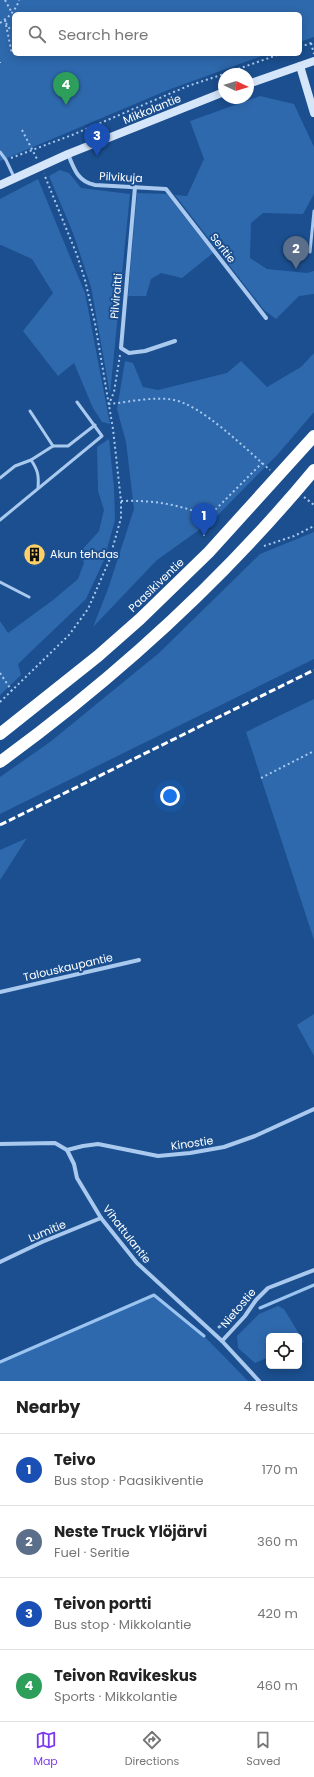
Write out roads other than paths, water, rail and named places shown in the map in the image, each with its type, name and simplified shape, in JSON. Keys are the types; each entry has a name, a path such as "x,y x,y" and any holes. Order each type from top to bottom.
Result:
{"highway":[{"name":"Paasikiventie","path":"0,734 98,656 140,619 209,552 314,436"},
{"path":"0,762 54,723 160,630 227,565 314,470"}],"main road":[{"path":"254,82 314,61"},
{"path":"300,66 314,113"},
{"name":"Mikkolantie","path":"0,185 68,154 218,94"}],"street":[{"name":"Pilvikuja","path":"68,154 78,176 87,183 166,189"},
{"name":"Pilviraitti","path":"135,187 121,348 129,353 144,351 175,341"},
{"name":"Seritie","path":"166,189 266,318"},
{"name":"Talouskaupantie","path":"0,992 139,960"},
{"name":"Kinostie","path":"67,1150 98,1144 158,1156 190,1153 224,1147 255,1136 314,1109"},
{"path":"0,1144 55,1143 67,1150"},
{"name":"Vihattulantie","path":"67,1150 74,1164 77,1178 101,1218 137,1263 222,1342 259,1381"},
{"name":"Lumitie","path":"0,1262 42,1242 101,1218"},
{"name":"Nietostie","path":"222,1342 245,1316 256,1300 268,1288 314,1270"}],"lane":[{"path":"0,152 15,178"},
{"path":"310,252 314,211"},
{"path":"0,520 102,436 77,402"},
{"path":"30,411 52,446"},
{"path":"0,478 15,466 31,460 52,446 68,446 94,425"},
{"path":"31,460 39,476 38,488"},
{"path":"0,582 29,597"}],"waterway":[{"path":"260,1308 314,1285"},
{"path":"0,1362 154,1295 204,1336"},
{"path":"219,1327 232,1319"}],"railway":[{"path":"0,825 314,670"}],"place":[{"name":"Teivon Ravikeskus","path":"66,105"},
{"name":"Teivon portti","path":"97,156"},
{"name":"Neste Truck Ylöjärvi","path":"296,269"},
{"name":"Teivo","path":"204,536"},
{"name":"Akun tehdas","path":"34,554"}]}
